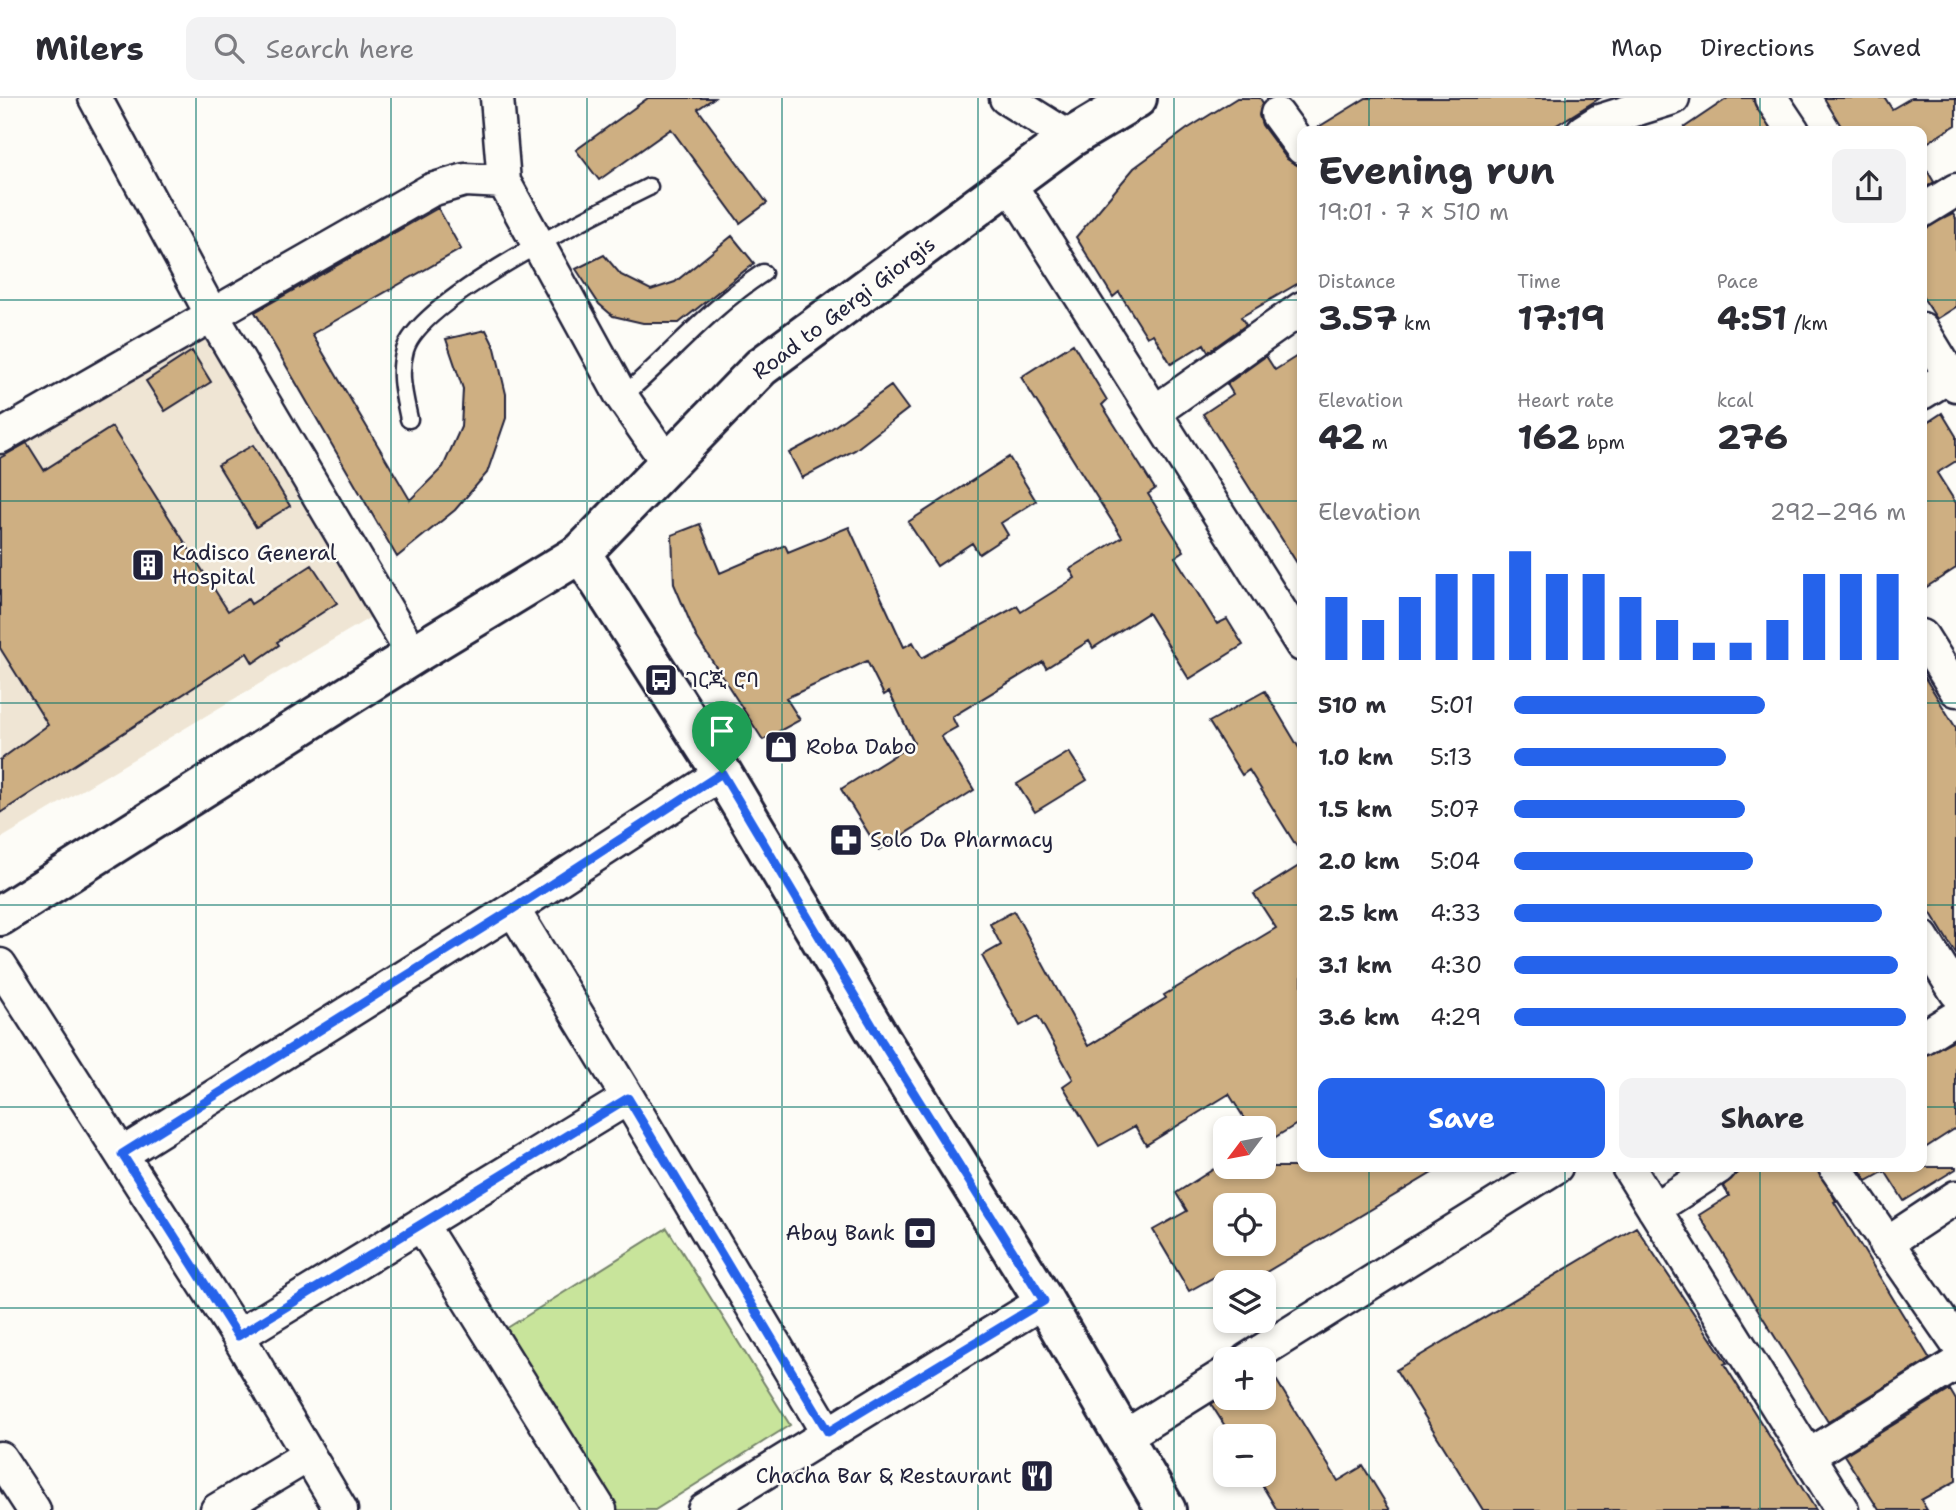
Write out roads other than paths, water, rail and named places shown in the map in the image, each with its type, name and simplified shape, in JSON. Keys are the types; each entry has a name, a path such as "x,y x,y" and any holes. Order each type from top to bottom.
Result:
{"main road":[{"name":"Road to Gergi Giorgis","path":"0,916 413,655 581,553 761,367 1070,138 1137,98"},
{"path":"581,553 722,773 882,1042 1044,1301 1124,1437 1162,1508"}],"street":[{"path":"95,98 212,315 413,655"},
{"path":"497,98 504,182 621,397 667,463"},
{"path":"1006,98 1070,138"},
{"path":"1594,120 1673,98"},
{"path":"1771,98 1790,126"},
{"path":"1277,114 1297,141"},
{"path":"1,434 430,191 465,180 504,182"},
{"path":"1009,183 1297,637"},
{"path":"1927,208 1956,190"},
{"path":"1156,411 1297,312"},
{"path":"1927,337 1954,378 1927,391"},
{"path":"1927,656 1956,690"},
{"path":"122,1154 513,909 722,773"},
{"path":"513,909 828,1432"},
{"path":"1927,945 1956,992"},
{"path":"0,965 238,1336 341,1510"},
{"path":"1927,1035 1956,1017"},
{"path":"238,1336 628,1098"},
{"path":"1268,1347 1548,1172"},
{"path":"1631,1172 1842,1510"},
{"path":"1654,1209 1711,1172"},
{"path":"1838,1172 1885,1244 1956,1342"},
{"path":"1885,1244 1956,1197"},
{"path":"421,1224 600,1510"},
{"path":"704,1510 1044,1301"},
{"path":"1808,1456 1956,1364"},
{"path":"1124,1437 1213,1381"},
{"path":"217,1510 307,1456"},
{"path":"0,1458 34,1510"}],"lane":[{"path":"409,419 400,376 405,347 426,320 535,243 649,187"},
{"path":"621,397 664,361 697,323 731,294 763,273"}],"place":[{"name":"Kadisco General Hospital","path":"148,565"},
{"name":"ገርጂ ሮባ","path":"661,680"},
{"name":"Roba Dabo","path":"781,747"},
{"name":"Solo Da Pharmacy","path":"846,840"},
{"name":"Abay Bank","path":"920,1233"},
{"name":"Chacha Bar & Restaurant","path":"1037,1476"}]}
